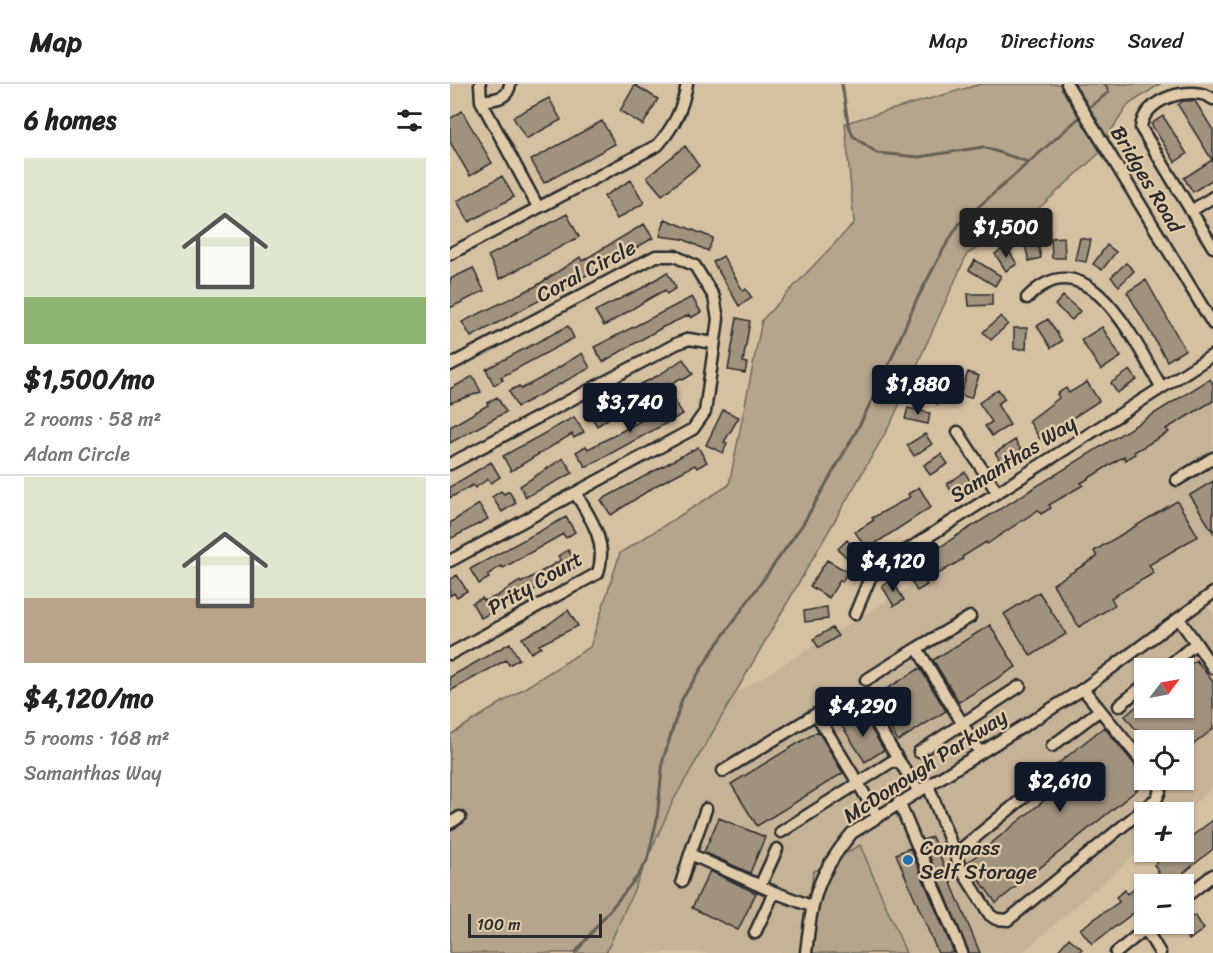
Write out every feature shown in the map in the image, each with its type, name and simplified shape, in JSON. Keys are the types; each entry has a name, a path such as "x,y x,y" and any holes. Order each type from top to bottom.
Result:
{"street":[{"path":"480,84 481,101 538,207"},
{"path":"481,101 504,97 509,91 510,84"},
{"path":"450,254 658,145 677,120 687,84"},
{"name":"Bridges Road","path":"1068,84 1213,324"},
{"path":"1213,99 1209,93 1200,89 1173,90 1155,101 1142,122 1143,133 1213,247"},
{"path":"1191,211 1213,197"},
{"name":"Coral Circle","path":"450,365 656,256 675,256 695,266 714,297 718,319 705,412 693,429 450,561"},
{"path":"1027,298 1040,284 1060,279 1078,281 1096,290 1113,308 1162,388"},
{"path":"450,464 676,344 689,339 713,343"},
{"name":"Samanthas Way","path":"855,614 870,578 882,566 1213,355"},
{"path":"958,432 997,492"},
{"path":"1177,480 1213,458"},
{"name":"Prity Court","path":"450,654 598,573 602,545 593,523 576,494"},
{"name":"McDonough Parkway","path":"806,953 811,906 818,882 833,856 852,833 1083,689 1213,593"},
{"path":"866,680 970,617"},
{"path":"1179,619 1213,668"},
{"path":"1178,658 1196,643"},
{"path":"917,648 980,753"},
{"path":"919,752 1020,686"},
{"path":"1083,689 1134,752"},
{"path":"1119,706 1134,693"},
{"path":"1052,746 1100,710"},
{"path":"869,711 899,760 923,788 961,869 990,915 996,919 1008,920 1157,798 1160,790"},
{"path":"723,771 816,714 877,816"},
{"path":"782,832 891,762 899,760"},
{"path":"955,854 1028,794"},
{"path":"899,802 962,953"},
{"path":"682,881 706,809"},
{"path":"760,886 777,849"},
{"path":"690,854 811,906"},
{"path":"1194,890 1213,875"},
{"path":"755,933 774,892"},
{"path":"1116,953 1139,934"},
{"path":"1152,934 1160,953"}],"shaded area":[{"path":"981,84 1160,84 1128,105 1111,131 1104,149 1026,220 967,254 891,423 673,801 606,953 450,953 450,735 590,647 620,553 729,485 762,320 854,223 845,123"},
{"path":"1213,401 1213,594 1204,601 1213,614 1213,787 1194,804 1194,802 1134,802 1134,856 1022,953 906,953 860,845 804,953 606,953 673,801 735,694"},
{"path":"860,845 906,953 804,953 813,872"}],"building":[{"path":"635,85 658,99 643,125 620,111"},
{"path":"549,98 561,120 526,139 513,117"},
{"path":"1183,101 1195,101 1213,130 1213,179 1193,192 1184,178 1212,160 1178,105"},
{"path":"462,111 492,163 470,176 450,142 450,119"},
{"path":"1163,116 1187,154 1175,162 1151,124"},
{"path":"602,121 615,144 544,183 531,160"},
{"path":"685,146 699,166 662,195 647,177"},
{"path":"502,176 514,197 469,222 457,201"},
{"path":"631,180 644,203 617,219 604,196"},
{"path":"567,214 579,237 500,279 488,256"},
{"path":"665,219 713,238 708,251 683,239 660,236"},
{"path":"644,224 653,238 617,259 471,337 462,322 536,286 580,257 582,261"},
{"path":"1064,237 1065,258 1052,258 1051,238"},
{"path":"1037,238 1041,258 1029,261 1024,241"},
{"path":"1080,238 1091,240 1086,262 1075,260"},
{"path":"1107,245 1116,252 1102,270 1093,264"},
{"path":"1006,246 1017,264 1006,271 995,254"},
{"path":"723,256 743,291 746,289 752,298 739,306 713,262"},
{"path":"975,260 1001,276 995,286 969,270"},
{"path":"1126,263 1134,271 1119,286 1111,277"},
{"path":"473,268 484,291 450,308 450,279"},
{"path":"667,272 676,288 667,294 665,290 604,326 595,311 642,288"},
{"path":"1146,280 1185,350 1167,361 1127,292"},
{"path":"968,294 992,294 992,305 969,306"},
{"path":"1063,296 1080,311 1072,320 1055,305"},
{"path":"692,297 701,312 691,318 689,315 663,327 603,362 594,347"},
{"path":"1001,316 1008,324 991,340 983,332"},
{"path":"737,318 750,321 743,362 747,363 745,373 728,370"},
{"path":"1048,319 1062,341 1051,348 1037,326"},
{"path":"568,326 574,338 501,377 503,380 494,385 486,369"},
{"path":"1102,327 1121,357 1101,370 1081,340"},
{"path":"1014,328 1027,328 1026,349 1014,349"},
{"path":"582,353 590,368 517,407 509,391 519,386 521,389"},
{"path":"683,359 693,374 683,380 681,378 669,385 668,383 645,398 643,396 597,426 588,411 659,375"},
{"path":"1130,370 1137,380 1117,393 1111,383"},
{"path":"968,372 979,376 971,398 960,395"},
{"path":"473,376 481,392 450,403 450,389"},
{"path":"1210,379 1213,384 1213,401 1166,429 1169,432 1134,452 1135,454 1125,460 1124,456 1081,483 1083,485 1049,505 1051,508 1041,514 1038,510 987,544 986,542 962,557 963,559 925,582 927,585 917,591 905,571 958,535"},
{"path":"934,381 947,397 937,404 924,388"},
{"path":"1087,382 1099,401 1040,439 1029,421 1059,398 1057,394 1066,388 1069,393"},
{"path":"998,389 1005,399 997,404 1010,425 992,436 985,426 992,422 979,403"},
{"path":"497,397 506,412 450,443 450,427 488,405 487,403"},
{"path":"673,399 683,414 586,467 576,452 586,446 588,449 613,436 653,414"},
{"path":"908,408 930,413 928,424 905,419"},
{"path":"723,410 739,417 724,442 727,443 723,453 706,445"},
{"path":"574,417 584,432 574,438 572,434 511,471 503,456"},
{"path":"925,434 932,444 914,456 907,445"},
{"path":"1015,440 1021,450 1001,462 995,453"},
{"path":"698,447 707,462 697,468 695,465 657,485 611,515 601,500"},
{"path":"941,454 948,464 930,475 924,465"},
{"path":"563,458 573,473 526,497 520,486"},
{"path":"491,462 500,477 491,483 488,479 475,488 473,485 450,498 450,487"},
{"path":"965,472 971,483 953,494 947,484"},
{"path":"1213,481 1213,532 1190,495"},
{"path":"919,487 931,507 867,549 855,532 874,520 872,518 910,497 908,494"},
{"path":"501,491 504,494 509,491 516,503 502,512 492,497"},
{"path":"1177,501 1198,536 1149,565 1154,573 1111,598 1115,605 1079,627 1053,584 1097,557 1094,551"},
{"path":"479,504 488,519 450,539 450,523"},
{"path":"566,517 575,532 566,538 563,534 503,568 501,566 487,575 489,578 479,584 470,569"},
{"path":"847,540 862,555 853,564 838,549"},
{"path":"568,550 578,566 481,618 472,603 482,598 484,601 497,596 520,581 521,583 561,560 558,556"},
{"path":"827,560 848,572 829,598 810,586"},
{"path":"457,575 467,591 457,597 454,593 450,596 450,580"},
{"path":"892,580 904,600 894,606 882,586"},
{"path":"1039,592 1066,634 1031,656 1004,614"},
{"path":"827,607 828,619 805,622 804,611"},
{"path":"568,610 578,626 539,645 541,647 531,653 522,638 546,626"},
{"path":"990,625 1016,667 959,702 933,660"},
{"path":"832,628 838,636 819,648 813,639"},
{"path":"510,643 519,659 509,665 506,660 450,691 450,677"},
{"path":"1196,660 1213,682 1213,729 1194,744 1194,730 1136,730 1125,716 1134,708 1134,718 1194,718 1194,662"},
{"path":"920,668 946,711 898,741 872,698"},
{"path":"862,713 884,750 865,762 842,726"},
{"path":"1104,727 1134,764 1134,790 1137,790 996,903 967,863 1047,798 1035,782"},
{"path":"818,731 843,773 757,826 731,784"},
{"path":"719,818 765,837 750,873 704,852"},
{"path":"1213,820 1213,849 1182,874 1156,874 1159,872 1154,865 1158,862 1194,862 1194,834"},
{"path":"932,837 980,953 969,953 923,840"},
{"path":"910,848 954,953 938,953 896,854"},
{"path":"710,871 756,893 738,930 692,908"},
{"path":"1134,889 1134,912 1092,944 1080,929 1119,902 1116,897 1125,890 1127,894"},
{"path":"1194,916 1204,929 1189,940 1185,934 1194,934"},
{"path":"1069,938 1082,949 1078,953 1056,953"}],"waterway":[{"path":"842,84 848,123 853,136 877,153 919,157 983,147 1028,162"},
{"path":"1091,106 1109,92 1105,84"},
{"path":"575,953 637,877 647,861 657,819 663,760 682,699 715,647 803,524 857,430 884,376 916,301 943,250 959,224 1079,118"}],"place":[{"name":"Compass Self Storage","path":"908,860"}]}
